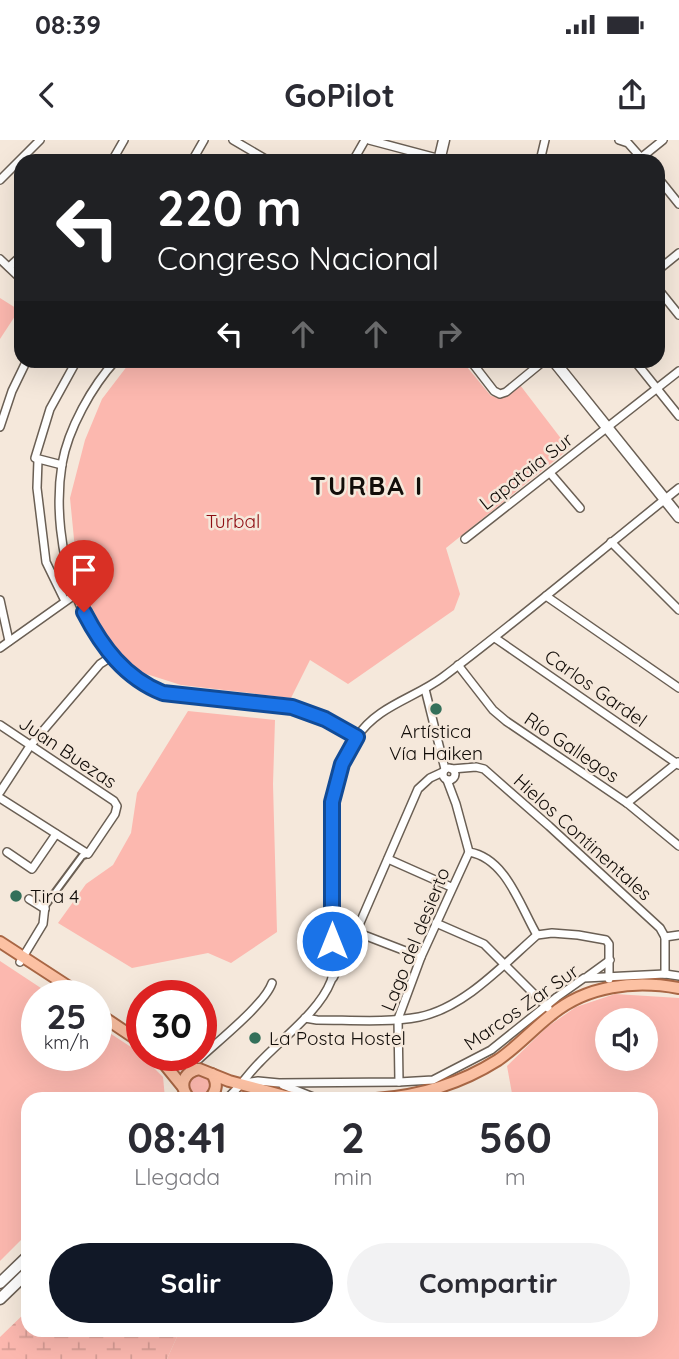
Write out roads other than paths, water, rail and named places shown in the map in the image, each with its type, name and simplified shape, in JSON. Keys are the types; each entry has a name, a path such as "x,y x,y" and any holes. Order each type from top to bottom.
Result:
{"main road":[{"path":"559,368 679,517"},
{"path":"0,942 50,980"},
{"path":"0,949 56,980"},
{"path":"431,1092 499,1059 549,1009 609,988 635,984 679,988"},
{"path":"168,1071 183,1092"},
{"path":"184,1092 190,1071"},
{"path":"208,1071 271,1092"},
{"path":"212,1074 216,1084 214,1092"},
{"path":"0,1283 21,1263"},
{"path":"0,1299 21,1279"}],"street":[{"path":"26,154 40,140"},
{"path":"233,140 257,154"},
{"path":"367,140 420,154"},
{"path":"619,140 628,143 636,154"},
{"path":"648,154 663,140"},
{"path":"0,180 14,166"},
{"path":"665,187 679,204"},
{"path":"665,264 679,253"},
{"path":"0,259 14,272"},
{"path":"9,267 14,262"},
{"path":"665,298 679,315"},
{"path":"0,427 23,368"},
{"path":"65,601 46,562 37,488 38,460 35,458 50,409 73,368"},
{"path":"109,368 82,409 62,464 59,502 64,557 76,594 93,629 111,657 140,682 163,693 292,707 325,719 357,737"},
{"path":"476,368 499,394 506,392 535,368"},
{"path":"640,368 679,416"},
{"name":"Lapataia Sur","path":"465,539 679,371"},
{"path":"38,460 62,464"},
{"path":"550,473 580,508"},
{"path":"332,979 332,802 342,764 357,737 377,715 425,689 495,638 679,488"},
{"path":"611,542 679,610"},
{"path":"0,648 76,594"},
{"path":"546,596 679,688"},
{"path":"0,600 9,641"},
{"name":"Carlos Gardel","path":"495,638 678,763"},
{"path":"0,792 30,746 100,664 111,657"},
{"name":"Río Gallegos","path":"458,665 493,710 506,721 626,803 679,846"},
{"path":"425,689 469,852 485,857 501,871 537,935"},
{"name":"Juan Buezas","path":"0,725 114,801 117,806 115,814 88,855"},
{"path":"626,803 678,763"},
{"name":"Hielos Continentales","path":"234,1092 239,1083 305,1018 332,979 356,932 418,789 430,778 476,767 484,769 660,928 665,937"},
{"path":"0,798 88,855"},
{"path":"7,852 32,869 56,834"},
{"name":"Lago del desierto","path":"400,1082 398,1019 421,957 469,852"},
{"path":"21,959 43,924 45,907 82,856 88,855"},
{"path":"388,859 451,887"},
{"path":"29,900 45,907"},
{"path":"436,923 484,944 549,1009"},
{"path":"356,932 421,957"},
{"path":"305,1018 398,1019 422,1016 462,999 537,935 552,933 602,938 609,944 609,988"},
{"path":"665,974 665,937 679,935"},
{"path":"584,978 610,960"},
{"name":"Marcos Zar Sur","path":"239,1083 433,1080 472,1061 510,1036 549,1009 584,978 610,975 679,976"},
{"path":"217,1043 258,1003 272,983"},
{"path":"254,1068 258,1081"},
{"path":"279,1083 301,1092"}],"place":[{"name":"Artística Vía Haiken","path":"436,709"},
{"name":"Tira 4","path":"16,896"},
{"name":"La Posta Hostel","path":"255,1038"}],"district":[{"name":"TURBA I","path":"367,486"}],"park label":[{"name":"Turbal","path":"233,521"}]}
